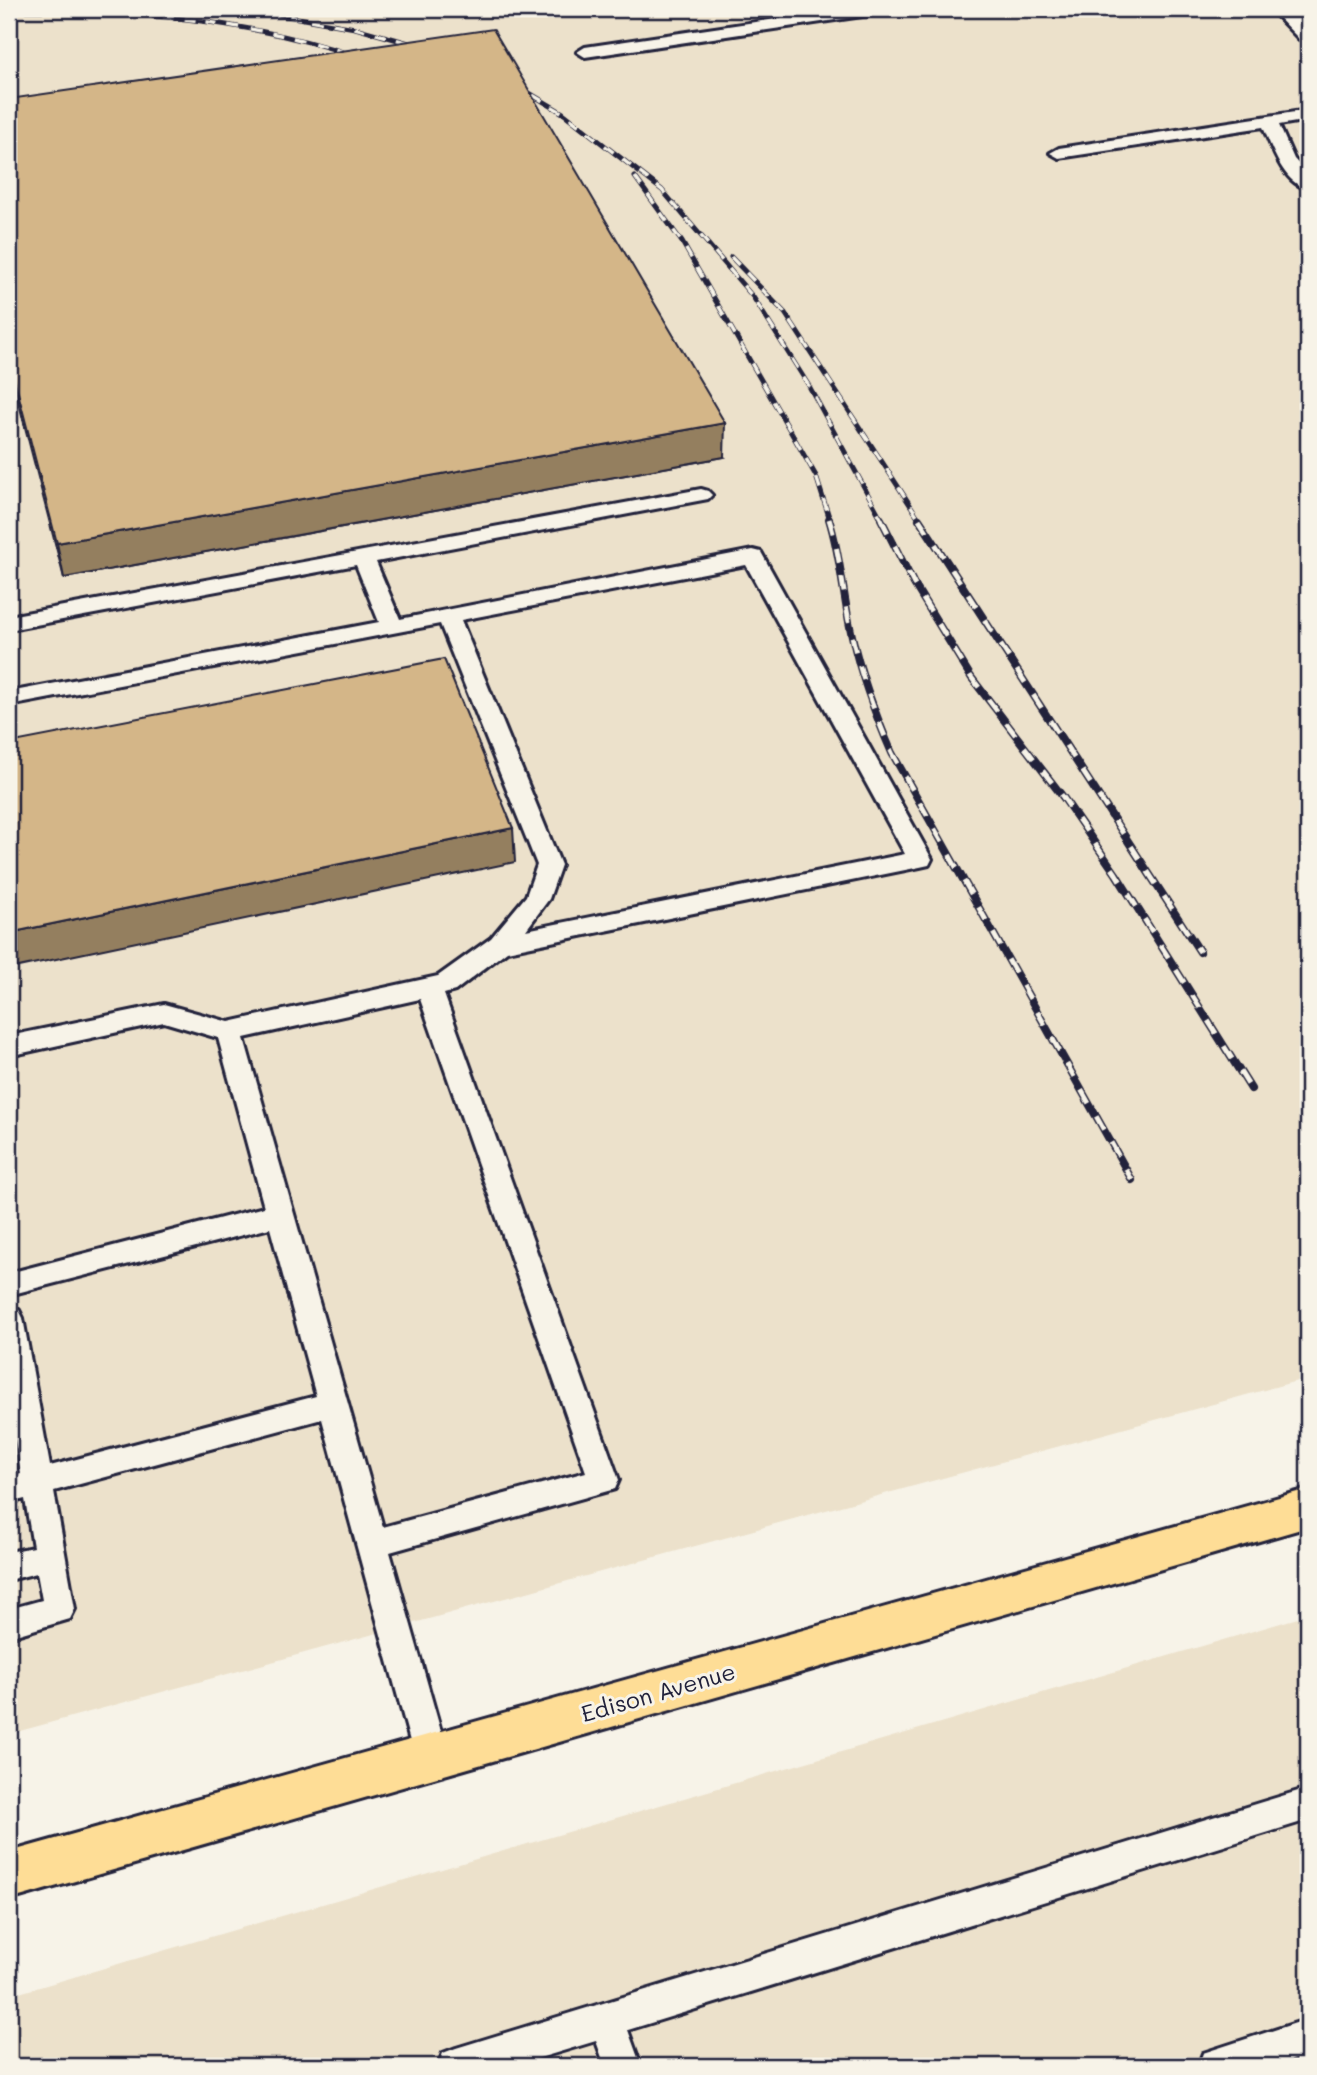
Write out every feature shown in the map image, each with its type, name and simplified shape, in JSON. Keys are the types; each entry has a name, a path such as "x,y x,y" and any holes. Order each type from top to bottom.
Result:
{"main road":[{"name":"Edison Avenue","path":"9,1876 1308,1508"}],"street":[{"path":"1282,9 1308,34"}],"lane":[{"path":"585,52 876,9"},
{"path":"1059,153 1308,115"},
{"path":"1269,121 1286,161 1308,184"},
{"path":"9,623 701,495"},
{"path":"9,699 753,557 920,859 500,944"},
{"path":"364,558 392,627"},
{"path":"9,1046 164,1013 229,1032 446,984 500,944 537,899 549,865 448,616"},
{"path":"371,1544 604,1480 429,988"},
{"path":"229,1032 430,1756"},
{"path":"9,1284 279,1214"},
{"path":"9,1318 23,1487 50,1556 59,1609 9,1623"},
{"path":"23,1487 332,1404"},
{"path":"9,1566 50,1556"},
{"path":"456,2066 1308,1804"},
{"path":"607,2020 623,2066"},
{"path":"1216,2066 1308,2037"}],"shaded area":[{"path":"9,9 1308,9 1308,1378 9,1734"},
{"path":"1308,1615 1308,2066 9,2066 9,1996"}],"building":[{"path":"493,29 725,423 57,543 9,358 9,99"},
{"path":"444,659 513,828 9,933 9,743"}],"railway":[{"path":"246,9 355,28 427,48"},
{"path":"9,10 99,12 188,19 275,34 362,58"},
{"path":"514,84 563,113 662,190 753,297 809,386 882,520"},
{"path":"635,177 682,242 816,476 830,520"},
{"path":"731,257 785,313 920,520"},
{"path":"829,519 856,651 869,695 892,753 1132,1180"},
{"path":"881,519 914,584 971,677 1063,797 1116,874 1251,1089"},
{"path":"919,519 1200,952"}]}
